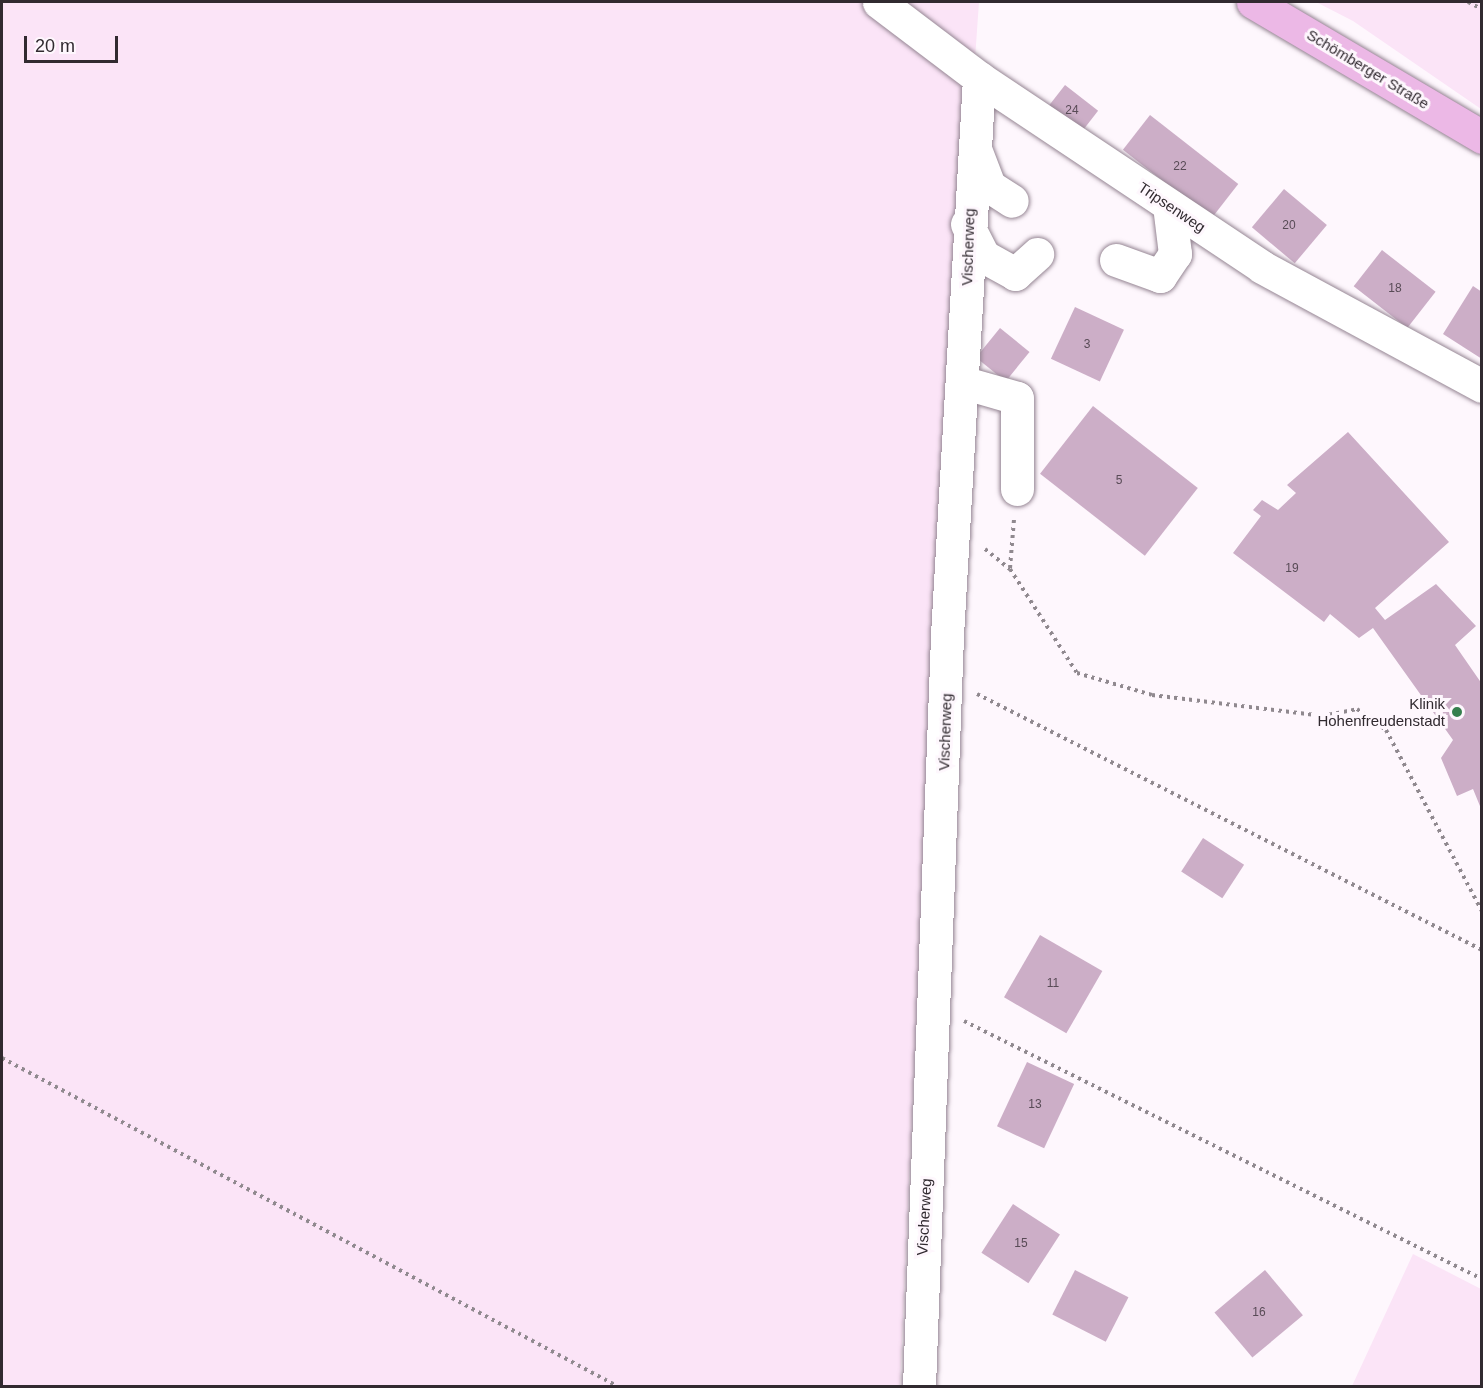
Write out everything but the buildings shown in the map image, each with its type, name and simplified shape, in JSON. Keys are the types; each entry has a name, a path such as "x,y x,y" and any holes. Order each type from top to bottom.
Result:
{"main road":[{"name":"Schömberger Straße","path":"1253,2 1482,137"}],"street":[{"name":"Tripsenweg","path":"879,2 979,78 1262,267 1482,386"},
{"name":"Vischerweg","path":"919,1386 953,525 964,383 967,224 979,78"},
{"path":"974,147 989,186 1012,201"},
{"path":"1116,261 1160,276 1175,254 1169,205"},
{"path":"967,224 983,256 1015,274 1037,254"},
{"path":"964,383 1017,398 1017,489"}],"path":[{"path":"1468,2 1482,9"},
{"path":"1010,569 1017,489"},
{"path":"953,525 1010,569 1077,673 1152,695 1322,716 1357,709 1386,730 1482,911"},
{"path":"947,678 1482,950"},
{"path":"934,1006 1482,1279"},
{"path":"2,1058 617,1386"}],"shaded area":[{"path":"2,2 979,2 931,687 900,1386 2,1386"},
{"path":"1316,2 1481,2 1481,109 1353,21"},
{"path":"1413,1254 1481,1289 1481,1386 1352,1386"}],"place":[{"name":"Klinik Hohenfreudenstadt","path":"1457,712"}]}
